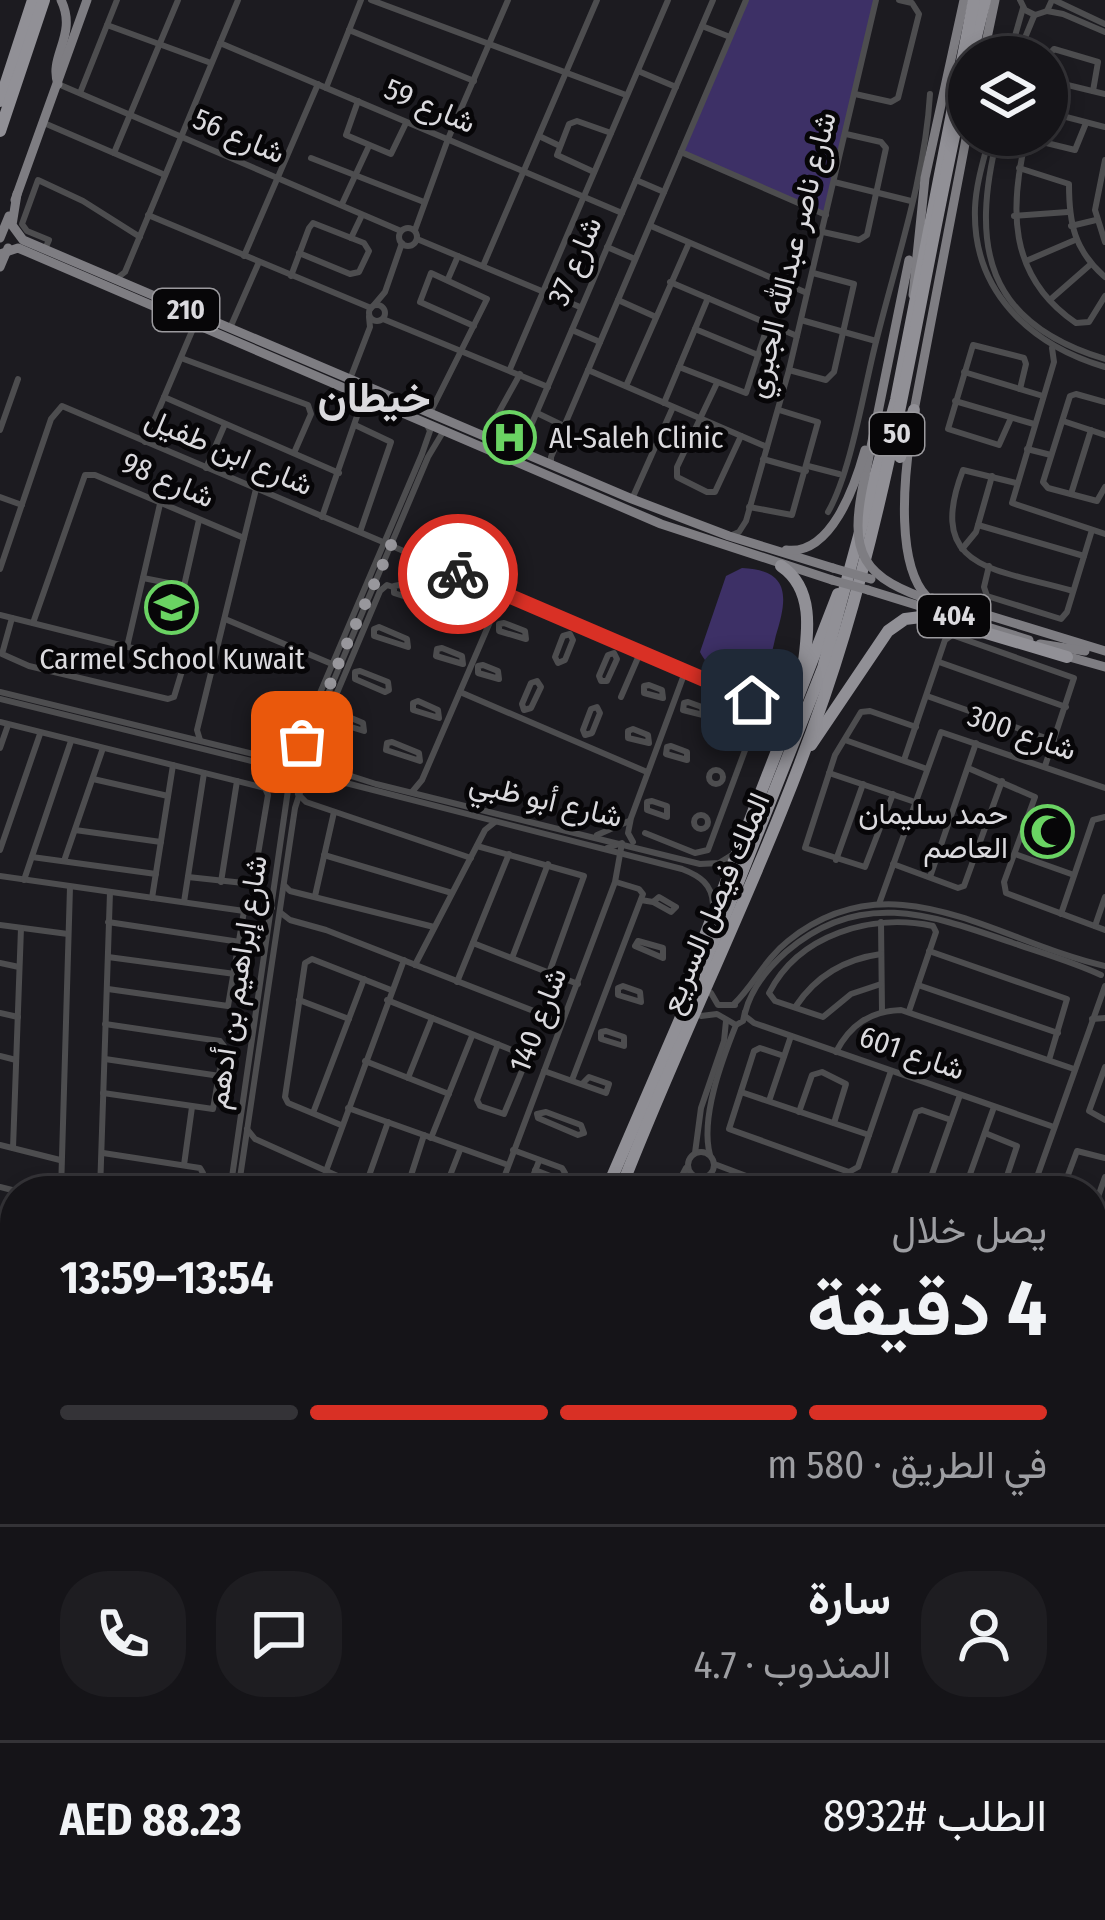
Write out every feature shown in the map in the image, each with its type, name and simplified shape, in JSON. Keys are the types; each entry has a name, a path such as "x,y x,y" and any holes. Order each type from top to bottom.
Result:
{"highway":[{"path":"0,100 33,0"},
{"path":"0,130 44,0"},
{"name":"الملك فيصل السريع","path":"612,1176 801,729 850,578 896,400 974,0"},
{"path":"976,36 985,0"},
{"name":"الملك فيصل السريع","path":"626,1176 802,755 844,635 885,491 951,156"},
{"path":"956,184 958,156"},
{"path":"885,491 914,410"},
{"path":"781,566 798,582 806,607 805,654 794,714"},
{"path":"665,1053 712,912 832,609 850,578"},
{"path":"802,755 888,631 905,619 935,616 1067,657"},
{"path":"665,1082 679,1066 711,993 736,916"}],"main road":[{"path":"58,84 55,71 66,38 67,16 61,0"},
{"path":"0,267 16,194 87,0"},
{"name":"الملك فيصل السريع","path":"914,299 911,286 920,214 964,0"},
{"path":"987,36 995,0"},
{"path":"927,597 918,586 904,512 914,410 962,156"},
{"path":"16,194 14,232 41,251"},
{"path":"775,551 813,547 838,513 862,459 920,214"},
{"name":"210","path":"2,243 122,278 153,301 230,328 364,396 430,413 700,539 781,566 827,573"},
{"name":"210","path":"41,251 195,324 350,379 419,420 515,450 827,573"},
{"name":"404","path":"884,372 856,523 866,560 896,588 1087,648"},
{"path":"676,517 675,525 700,539"},
{"name":"404","path":"827,573 927,597 1087,648"},
{"name":"404","path":"869,584 1105,667"},
{"path":"1040,644 1105,651"}],"street":[{"path":"80,94 117,0"},
{"path":"115,153 178,0"},
{"path":"122,278 238,0"},
{"path":"244,256 362,0"},
{"path":"371,0 627,96"},
{"path":"350,379 370,327 369,309 385,292 508,0"},
{"path":"483,266 597,0"},
{"path":"510,369 668,0"},
{"name":"شارع 37","path":"515,450 524,442 713,0"},
{"path":"551,465 746,0"},
{"name":"شارع ناصر عبدالله الجبري","path":"753,544 746,536 746,520 789,370 876,0"},
{"path":"855,94 891,102 898,98 919,14 918,7 898,0"},
{"path":"1047,11 1053,0 1105,28"},
{"path":"1016,36 1021,4 1036,15"},
{"path":"1024,36 1036,15 1047,11 1105,28"},
{"path":"107,25 211,63"},
{"path":"702,26 730,37"},
{"path":"349,30 474,81"},
{"name":"شارع 59","path":"220,43 622,213"},
{"path":"1068,53 1098,62 1093,91"},
{"path":"638,71 676,87"},
{"name":"شارع 56","path":"58,84 581,308"},
{"path":"1068,85 1105,94"},
{"path":"828,512 911,201 930,94"},
{"path":"358,101 346,135 368,148 392,154 407,122"},
{"path":"1068,118 1105,128"},
{"path":"595,172 559,157 560,146 574,121 611,134"},
{"path":"44,123 165,175"},
{"path":"1068,148 1076,150 1086,123"},
{"path":"823,232 863,239 877,192 885,144 846,134"},
{"path":"539,136 560,146"},
{"path":"342,205 368,148"},
{"path":"681,152 827,216"},
{"path":"988,156 975,205 982,260 1004,304 1050,346 1105,363"},
{"path":"992,156 983,230 1001,286 1045,333 1105,363"},
{"path":"1022,156 1014,216 1026,261 1069,318 1085,325 1105,296"},
{"path":"311,158 424,202"},
{"path":"1105,160 1096,195 1096,220 1105,242"},
{"path":"1019,168 1068,182 1068,212 1076,240 1105,277"},
{"path":"41,251 49,240 22,224 40,180 140,237"},
{"path":"636,180 664,192"},
{"path":"835,182 911,201"},
{"path":"1014,216 1068,212"},
{"path":"148,215 548,387"},
{"path":"351,238 362,215"},
{"path":"1071,226 1096,220"},
{"path":"291,276 299,253 314,224 351,238 369,251 355,274 299,253"},
{"path":"650,226 807,293"},
{"path":"405,244 410,232"},
{"path":"1026,261 1076,240"},
{"path":"626,386 688,242"},
{"path":"607,248 635,259"},
{"path":"448,279 458,256"},
{"path":"230,328 259,262"},
{"path":"1051,299 1091,264"},
{"path":"789,370 830,378 843,331 854,284 813,272"},
{"path":"430,413 486,304 486,296 431,273 420,302 474,326"},
{"path":"670,282 797,336"},
{"path":"385,292 385,317"},
{"path":"664,403 708,298"},
{"path":"618,300 656,316"},
{"path":"369,309 385,317"},
{"path":"370,327 385,317"},
{"path":"801,320 876,341"},
{"path":"145,442 195,324"},
{"path":"679,367 748,392 769,324"},
{"path":"695,329 760,356"},
{"path":"572,330 600,342"},
{"path":"1011,418 999,446 952,432 947,426 971,346 978,343 1024,358 1020,388"},
{"path":"1050,346 1054,362 1012,500 1015,506 1105,534"},
{"path":"1054,362 1066,354"},
{"path":"181,358 308,405 311,414 294,453"},
{"path":"588,370 766,447"},
{"path":"964,371 1043,396"},
{"path":"480,439 520,374"},
{"path":"0,430 17,379"},
{"path":"718,383 676,472 681,481 707,492 719,488 741,436"},
{"path":"1105,402 1072,394 1044,485 1097,501 1105,487"},
{"path":"322,517 364,396"},
{"path":"164,397 338,472"},
{"path":"955,401 1034,424"},
{"path":"632,499 674,406"},
{"name":"شارع ابن طفيل","path":"22,505 57,408 69,409 758,706 749,739"},
{"path":"749,507 792,515 807,469 818,422 778,410"},
{"path":"536,413 564,426"},
{"path":"419,420 430,431 422,463"},
{"path":"1061,421 1105,435"},
{"path":"206,468 225,424"},
{"path":"355,425 391,442 360,532"},
{"path":"1071,494 1091,430"},
{"path":"313,760 313,724 332,664 422,463 446,431"},
{"path":"1027,448 1051,455"},
{"path":"763,459 841,475"},
{"path":"1016,483 968,469 962,472 949,519 952,535 962,550 989,566 1073,591"},
{"name":"شارع 98","path":"33,623 85,475 95,475 244,538"},
{"path":"962,550 978,525 992,476"},
{"path":"189,737 196,730 213,668 256,489"},
{"path":"0,497 22,505 0,569"},
{"path":"127,646 160,504"},
{"path":"143,578 184,586 199,520"},
{"path":"729,536 739,532 746,520"},
{"path":"978,525 1084,556"},
{"path":"989,566 983,587 987,596 1057,619 1067,614 1092,530"},
{"path":"369,629 380,591 387,585 393,587"},
{"path":"427,796 422,780 425,761 502,594"},
{"path":"453,601 480,612 490,622 476,622 450,611 447,604 453,601"},
{"path":"77,714 271,758 292,755 350,652 360,609"},
{"path":"0,614 213,668"},
{"path":"12,618 2,653 29,666 168,699 174,697 184,661"},
{"path":"226,619 332,664"},
{"path":"570,634 574,625"},
{"path":"355,641 369,629 379,627 407,639 409,645 403,649 369,629"},
{"path":"904,760 946,639 952,635 1071,675 1074,683 1045,766"},
{"path":"614,653 619,644"},
{"path":"338,718 332,707 351,672 350,652"},
{"path":"621,697 640,653"},
{"path":"938,662 1066,707"},
{"path":"360,670 388,682 390,688 385,692 351,672 360,670"},
{"path":"620,865 635,850 628,836 631,818 679,703 685,672"},
{"path":"537,681 541,687 523,714 522,704 531,683 537,681"},
{"path":"460,692 584,739 647,772"},
{"path":"0,695 272,766 286,777"},
{"path":"664,696 679,703"},
{"path":"926,696 1054,741"},
{"path":"892,794 868,865 862,868 804,847 844,739 866,710 916,727"},
{"path":"0,748 4,723 264,788 268,794 253,884 188,877"},
{"path":"196,730 200,740"},
{"name":"شارع 300","path":"879,904 941,732 1105,788"},
{"path":"0,850 41,733"},
{"path":"645,833 703,853 712,844 728,782 749,739 739,735"},
{"path":"844,739 927,769"},
{"path":"24,880 71,741"},
{"path":"392,742 419,753 425,761 416,763 389,752 386,745 392,742"},
{"path":"930,878 976,742"},
{"path":"64,861 103,748"},
{"name":"شارع إبراهيم بن أدهم","path":"236,1176 290,795 284,765 292,755"},
{"name":"شارع أبو ظبي","path":"292,755 376,788 480,817 603,848 622,847"},
{"name":"شارع إبراهيم بن أدهم","path":"276,909 286,891 298,794 307,783 313,760"},
{"path":"152,898 172,765"},
{"path":"968,768 1034,797 1004,886 1006,893 1105,930"},
{"path":"184,902 204,773"},
{"path":"829,773 915,802"},
{"name":"شارع أبو ظبي","path":"286,777 427,796 700,864"},
{"path":"93,779 168,796"},
{"path":"410,793 422,780"},
{"path":"221,881 237,781"},
{"path":"893,864 964,886 1002,781"},
{"path":"836,860 863,784"},
{"path":"298,794 306,802 471,858"},
{"path":"637,800 646,805"},
{"path":"295,808 306,802"},
{"path":"314,897 334,812"},
{"path":"480,817 485,830"},
{"path":"1060,914 1094,818 1105,817"},
{"path":"594,836 631,818"},
{"path":"415,964 485,830 497,821"},
{"path":"694,874 701,872 700,864 727,859 749,826"},
{"path":"75,830 160,842"},
{"path":"477,846 581,873 585,879 549,973"},
{"name":"شارع 140","path":"504,1176 533,1112 544,1070 615,882 622,847"},
{"name":"شارع أبو ظبي","path":"635,850 694,874"},
{"path":"458,982 509,854"},
{"path":"1015,854 1074,875"},
{"path":"324,855 452,892"},
{"path":"32,856 155,874"},
{"path":"512,958 548,864"},
{"path":"694,874 711,890 712,912"},
{"path":"0,876 244,911 276,909 290,920 562,1022"},
{"path":"572,1080 597,1033 632,943 639,889 615,882"},
{"path":"887,886 897,904"},
{"path":"61,1176 70,887"},
{"path":"286,891 434,927"},
{"path":"100,1176 110,892"},
{"path":"1095,926 1105,897"},
{"path":"641,900 652,902"},
{"path":"684,1176 695,1153 701,1108 732,1005 794,935 835,914 897,904 933,912 1104,977 1037,1176"},
{"path":"106,989 225,1007 232,1001 244,911"},
{"path":"708,1176 713,1159 707,1114 741,1019 770,969 818,930 877,912 933,912"},
{"path":"263,913 274,924 290,920"},
{"path":"109,922 240,942"},
{"path":"881,922 882,1012"},
{"path":"881,984 846,997 825,1016 773,1000 769,993 791,963 832,935 881,922 933,926 936,932 909,1011"},
{"path":"0,925 68,934"},
{"path":"13,1148 21,928"},
{"path":"632,943 663,948 663,958 639,951 632,943"},
{"path":"472,944 578,984"},
{"path":"929,951 1067,999 1049,1060"},
{"path":"795,1008 834,968 881,954"},
{"path":"108,957 235,974"},
{"path":"341,1125 285,1097 309,960 392,990"},
{"path":"326,1171 404,960"},
{"path":"0,963 20,967"},
{"path":"313,1113 364,979"},
{"path":"918,985 1058,1033"},
{"path":"711,993 718,1005 732,1005"},
{"path":"299,1000 349,1019"},
{"path":"387,1000 524,1054 527,1060 504,1114 477,1102 498,1044"},
{"path":"732,1005 741,1019"},
{"path":"836,1052 856,1024 882,1012 909,1011 1074,1069"},
{"path":"0,1013 18,1017"},
{"path":"701,1016 713,1013 726,1020 741,1019"},
{"path":"408,1078 432,1018"},
{"path":"1092,1019 1105,1018"},
{"name":"شارع 601","path":"741,1019 1054,1127"},
{"path":"103,1093 215,1107 224,1046 220,1041 105,1024"},
{"name":"شارع إبراهيم بن أدهم","path":"237,1176 258,1032"},
{"path":"412,1176 473,1034"},
{"path":"769,1101 791,1036"},
{"path":"784,1056 755,1050 728,1125 731,1132 845,1172 856,1169 891,1071"},
{"path":"0,1056 16,1060"},
{"path":"104,1059 220,1076"},
{"path":"365,1061 449,1094"},
{"path":"1105,1067 1089,1112 1105,1120"},
{"path":"544,1070 583,1084"},
{"path":"800,1112 812,1076 822,1072 846,1084 834,1123"},
{"path":"740,1091 869,1135"},
{"path":"931,1176 959,1095"},
{"path":"0,1102 15,1106"},
{"path":"184,1165 192,1107"},
{"path":"969,1176 994,1107"},
{"path":"348,1108 508,1165"},
{"path":"533,1112 581,1125 584,1133 542,1121 533,1112"},
{"path":"893,1176 916,1112 951,1120"},
{"path":"372,1176 388,1122"},
{"path":"247,1130 255,1139 337,1176"},
{"path":"985,1133 1017,1146 1007,1176"},
{"path":"245,1142 255,1139"},
{"path":"0,1145 62,1160"},
{"path":"450,1176 461,1149"},
{"path":"514,1150 562,1168 563,1176"},
{"path":"1068,1176 1077,1151 1105,1158"},
{"path":"101,1153 184,1165 202,1170 201,1176"},
{"path":"695,1153 752,1176"},
{"path":"533,1176 539,1160"},
{"path":"688,1164 696,1176"},
{"path":"535,1170 550,1176"}],"shaded area":[{"path":"746,0 876,0 827,216 681,152"},
{"path":"742,568 769,574 782,588 783,598 768,663 753,677 735,681 719,674 700,652 726,576"}],"way so far":[{"path":"302,742 294,754 311,757 325,701 391,545 458,574"}],"place":[{"name":"Al-Saleh Clinic","path":"510,438"},
{"name":"Carmel School Kuwait","path":"172,607"},
{"name":"حمد سليمان العاصم","path":"1047,831"}],"district":[{"name":"خيطان","path":"374,398"}],"route":[{"path":"458,574 752,700"}]}
